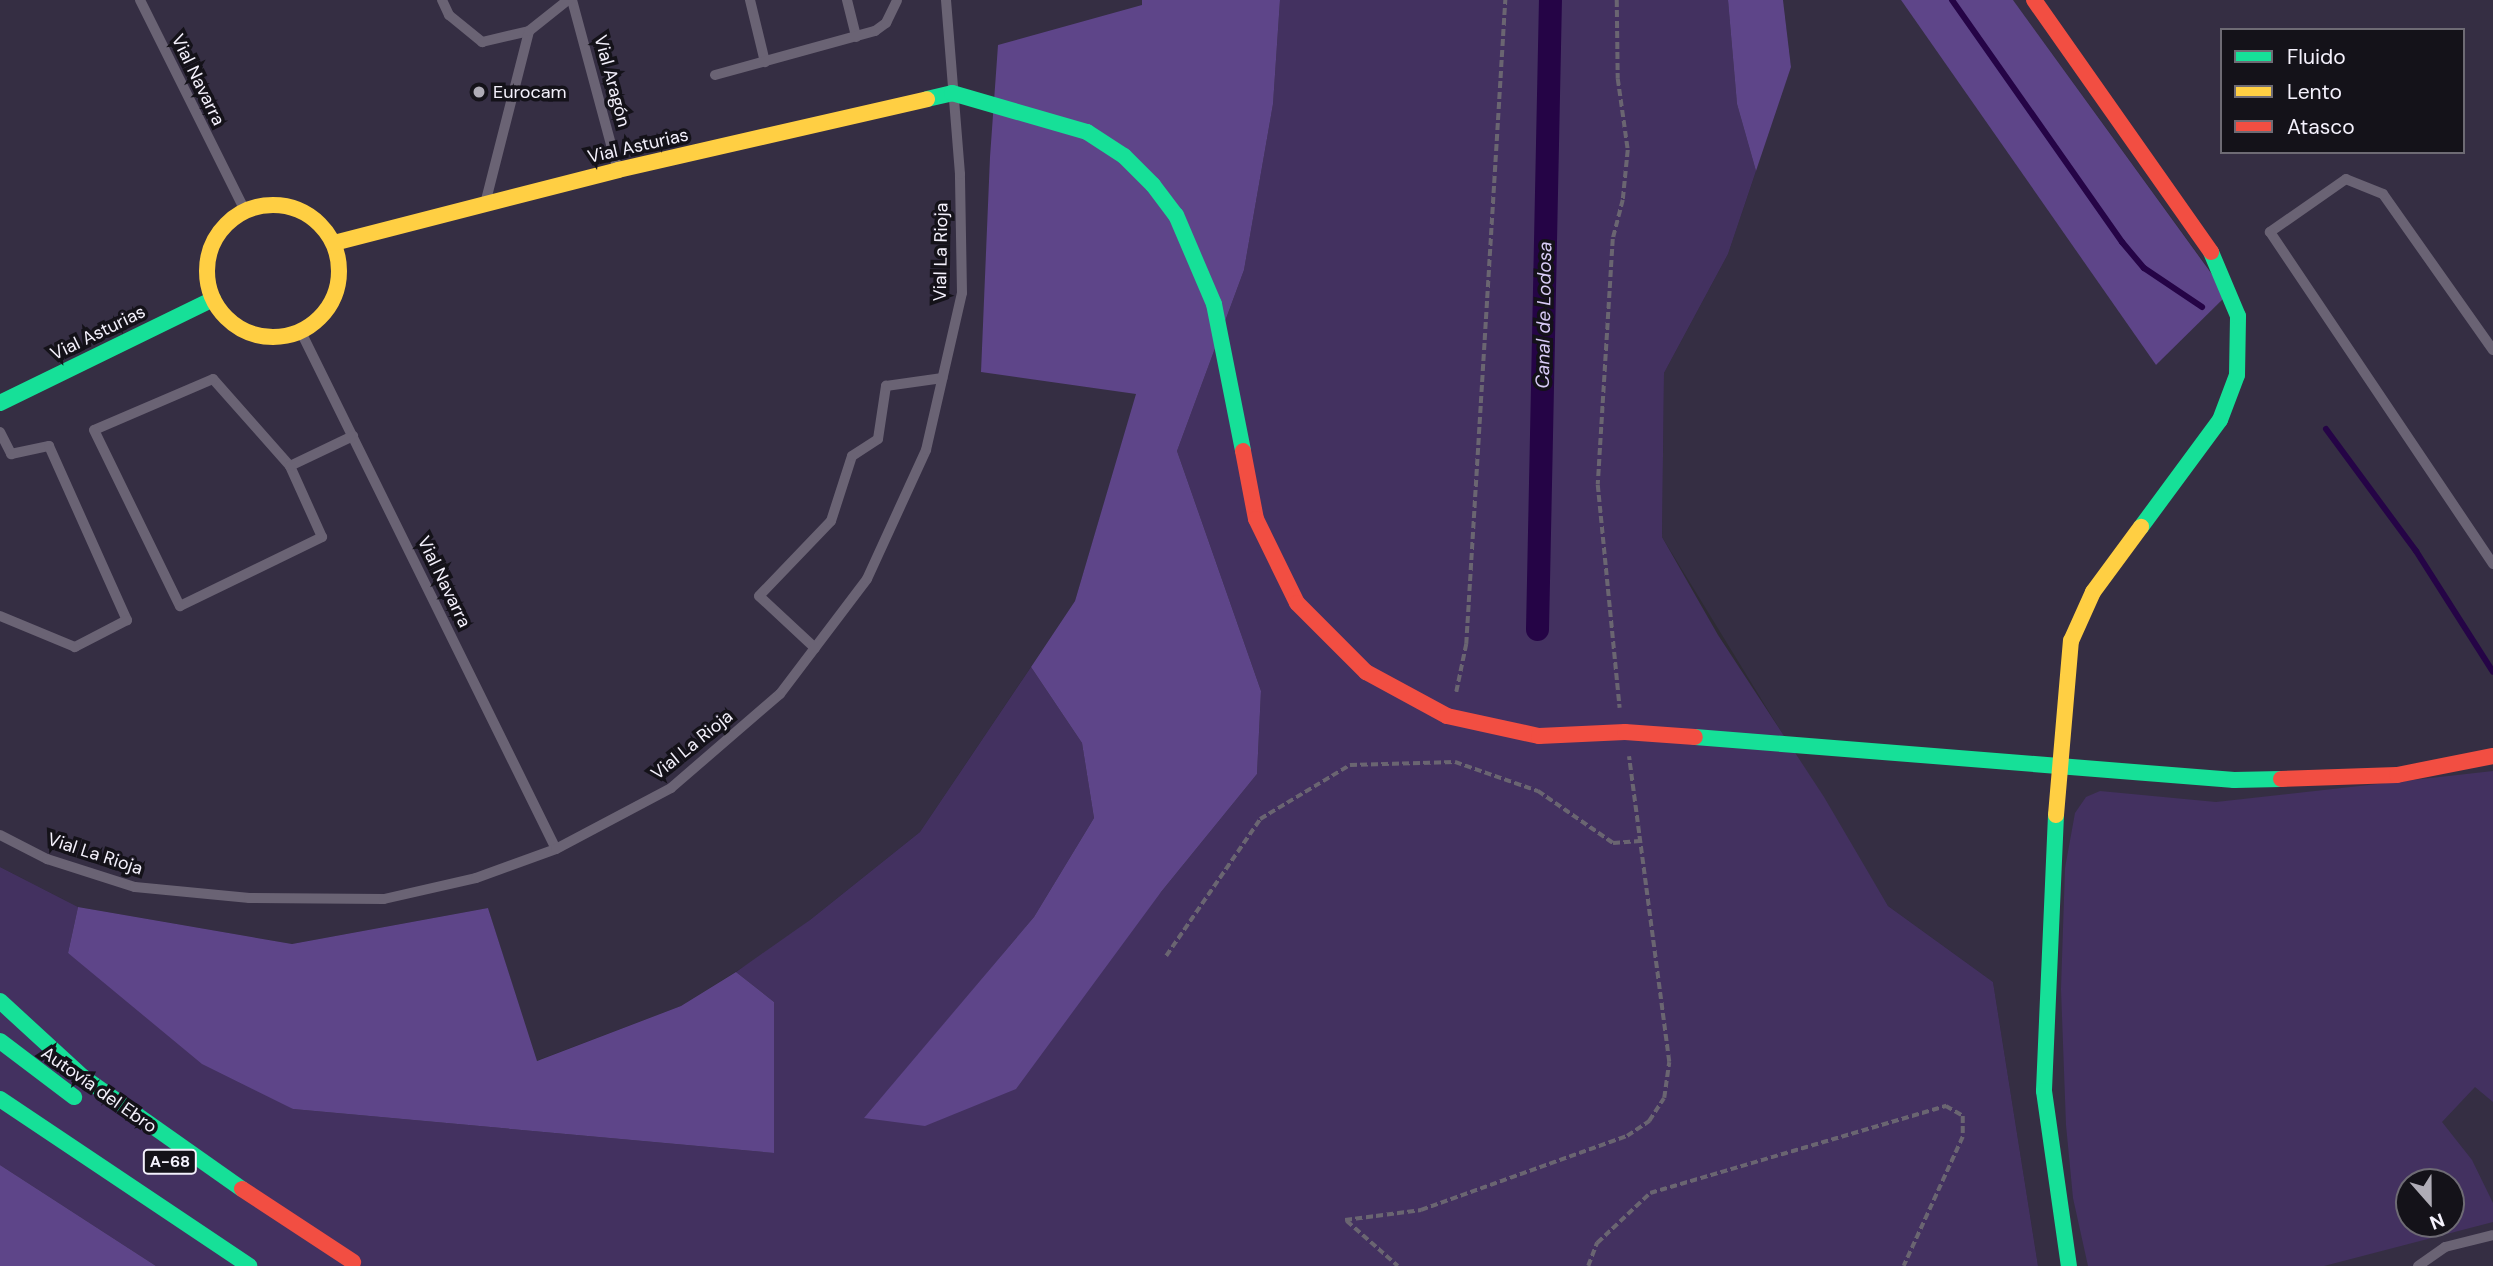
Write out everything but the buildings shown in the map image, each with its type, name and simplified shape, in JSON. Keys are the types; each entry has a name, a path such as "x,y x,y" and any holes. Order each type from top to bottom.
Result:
{"main road":[{"path":"2034,0 2214,256 2238,316 2237,375 2220,420 2093,592 2071,641 2059,769 2044,1091 2069,1266"},
{"path":"952,93 1087,132 1124,156 1153,185 1176,215 1198,258 1214,304 1256,519 1292,593 1329,638 1366,672 1447,716 1539,736 1625,732 2059,769 2234,780 2397,775 2493,756"},
{"name":"Vial Asturias","path":"334,243 618,170 952,93"},
{"path":"271,205 297,209 319,222 334,243 340,268 336,294 322,316 301,332 276,338 250,334 228,320 213,299 207,274 211,248 225,226 246,211 271,205"},
{"name":"Vial Asturias","path":"0,402 213,299"},
{"path":"0,1001 82,1077 147,1126 358,1264"},
{"name":"Autovía del Ebro","path":"0,1041 91,1109"},
{"name":"A-68","path":"0,1099 249,1266"},
{"name":"A-68","path":"191,1175 239,1205 358,1264"},
{"path":"193,1250 232,1266"}],"lane":[{"name":"Vial Navarra","path":"140,0 246,211"},
{"path":"442,0 449,15 482,42 529,31 570,0"},
{"name":"Vial Aragón","path":"570,0 618,170"},
{"path":"750,0 765,62"},
{"path":"847,0 856,37"},
{"path":"715,75 856,37 886,23 897,0"},
{"name":"Vial La Rioja","path":"0,835 47,859 135,887 249,898 384,899 476,878 555,849 671,788 780,694 867,579 926,450 962,293 960,174 946,0"},
{"path":"485,204 529,31"},
{"path":"2493,350 2383,194 2346,179 2270,232 2493,564"},
{"name":"Vial Navarra","path":"301,332 555,849"},
{"path":"815,648 759,596 831,521 852,456 878,439 886,387 943,378"},
{"path":"213,379 290,466 322,537 180,606 94,429 213,379"},
{"path":"0,432 11,454 50,446 127,620 75,647 0,616"},
{"path":"290,466 352,436"},
{"path":"2418,1266 2445,1247 2493,1235"}],"path":[{"path":"1447,716 1466,644 1505,0"},
{"path":"1398,1266 1345,1220 1421,1210 1627,1136 1649,1121 1664,1098 1669,1062 1625,732 1617,696 1616,632 1602,550 1598,485 1613,239 1623,200 1628,150 1618,79 1617,0"},
{"path":"1166,956 1260,820 1350,765 1455,762 1538,791 1614,843 1640,841"},
{"path":"1588,1266 1597,1243 1650,1194 1946,1107 1963,1116 1962,1137 1904,1266"}],"shaded area":[{"path":"0,0 1142,0 1137,394 1075,601 920,832 780,944 681,1006 536,1061 488,908 292,944 78,907 0,867"},
{"path":"1142,0 1280,0 1273,104 1244,270 1177,451 1261,691 1257,774 1161,892 1016,1089 925,1126 864,1118 1034,917 1094,818 1082,743 1031,667 1075,601 1136,394 981,372 990,157 998,45 1142,5"},
{"path":"1280,0 1728,0 1737,104 1756,171 1728,254 1664,373 1662,537 1718,635 1824,797 1888,906 1993,982 2038,1266 156,1266 0,1165 0,867 78,907 68,953 293,1109 774,1153 774,1002 736,972 810,920 920,832 1031,667 1082,743 1094,818 1034,917 865,1118 1161,892 1257,774 1261,691 1177,451 1244,270 1273,104"},
{"path":"1728,0 1783,0 1791,67 1756,171 1737,104"},
{"path":"1783,0 1901,0 2156,365 2227,294 2013,0 2493,0 2493,1266 2038,1266 1993,982 1888,906 1662,537 1664,373 1728,254 1791,67"},
{"path":"1901,0 2013,0 2227,295 2156,365"},
{"path":"2493,771 2493,1102 2475,1087 2442,1122 2472,1160 2493,1203 2493,1222 2465,1229 2465,1168 2395,1168 2395,1238 2432,1238 2324,1266 2088,1266 2073,1198 2066,1125 2061,989 2065,868 2075,813 2086,797 2100,791 2216,802"},
{"path":"78,907 292,944 488,908 537,1061 681,1006 736,972 774,1002 774,1153 293,1109 202,1064 68,953"},
{"path":"0,1165 156,1266 0,1266"}],"waterway":[{"name":"Canal de Lodosa","path":"1537,629 1550,0"},
{"path":"1952,0 2122,242 2144,268 2202,307"},
{"path":"2326,429 2416,551 2493,672"}],"traffic: fast":[{"path":"927,99 952,93 1087,132 1124,156 1153,185 1176,215 1214,304 1243,451"},
{"path":"2141,527 2220,420 2237,375 2238,316 2211,252"},
{"path":"0,403 213,299"},
{"path":"1695,737 2234,780 2281,779"},
{"path":"2056,815 2044,1091 2069,1266"},
{"path":"0,1001 83,1077 242,1189"},
{"path":"0,1041 74,1097"},
{"path":"0,1099 249,1266"}],"traffic: slow":[{"path":"334,243 618,170 927,99"},
{"path":"273,205 298,210 320,224 334,246 339,271 334,296 320,318 298,332 273,337 248,332 226,318 212,296 207,271 212,246 226,224 248,210 273,205"},
{"path":"2056,815 2071,641 2093,592 2141,527"}],"traffic: jam":[{"path":"2034,0 2211,252"},
{"path":"1243,451 1256,519 1297,603 1366,672 1447,716 1539,736 1625,732 1695,737"},
{"path":"2281,779 2397,775 2493,756"},
{"path":"242,1189 353,1262"}],"place":[{"name":"Eurocam","path":"479,92"}]}
